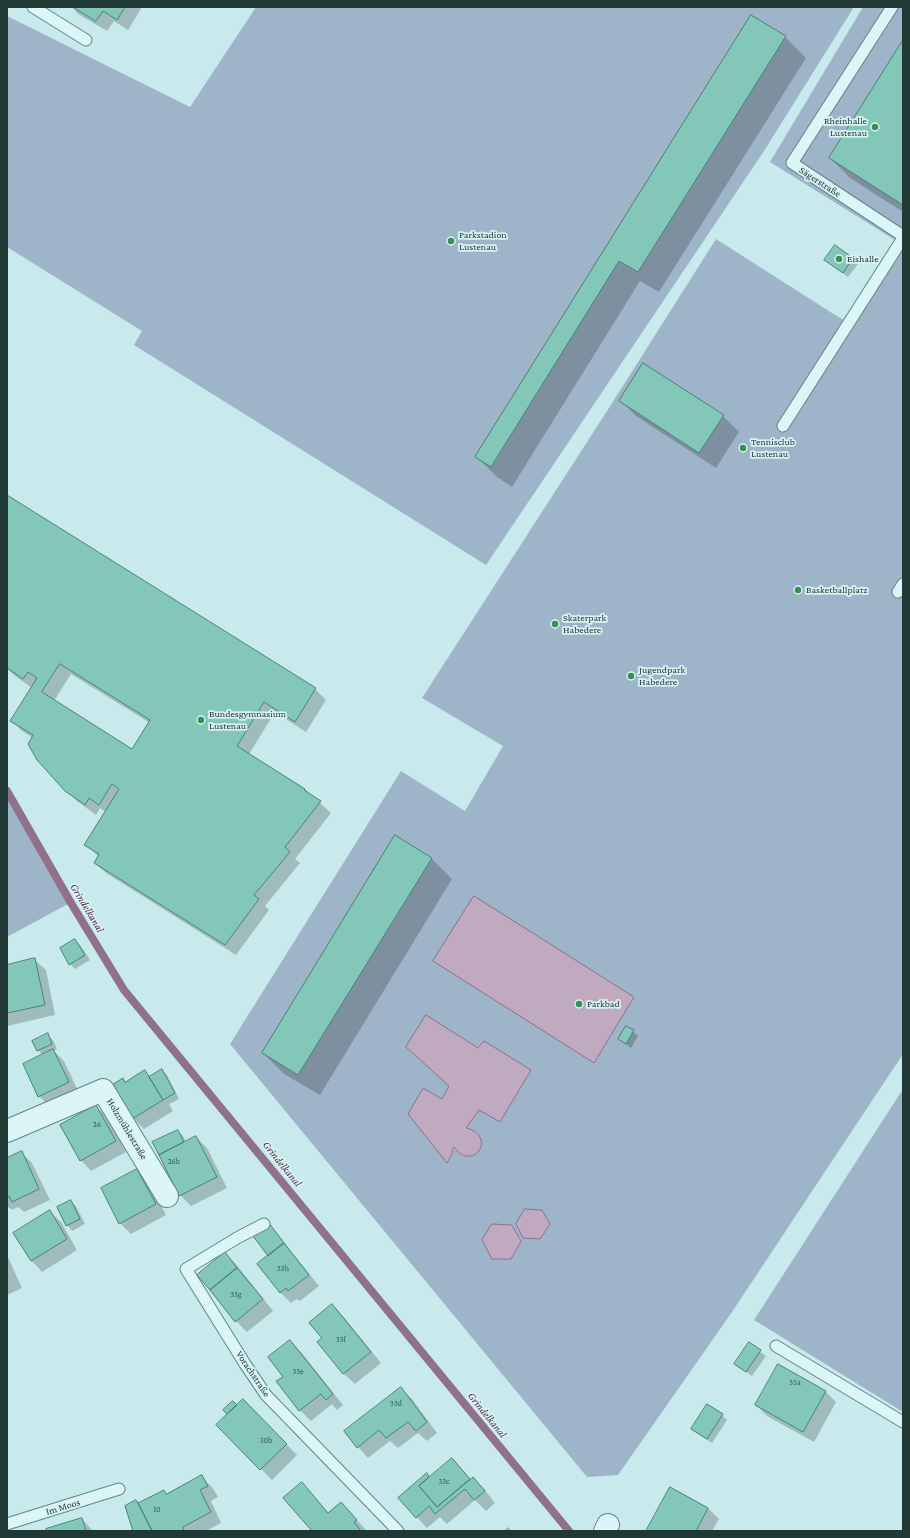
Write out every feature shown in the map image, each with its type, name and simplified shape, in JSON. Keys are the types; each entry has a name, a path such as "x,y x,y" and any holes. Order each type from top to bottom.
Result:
{"street":[{"name":"Holzmühlestraße","path":"7,1131 103,1090 167,1196"}],"lane":[{"path":"33,7 86,40"},
{"name":"Sägerstraße","path":"892,7 792,163 903,237"},
{"path":"783,426 903,237"},
{"name":"Vorachstraße","path":"264,1224 237,1238 186,1269 266,1395 398,1531"},
{"path":"776,1346 903,1422"},
{"name":"Im Moos","path":"7,1524 119,1489"}],"shaded area":[{"name":"Parkstadion Lustenau","path":"256,7 854,7 764,151 486,565 134,345 142,331 7,247 7,16 190,107"},
{"path":"863,7 903,7 903,245 770,162"},
{"name":"Parkbad","path":"716,239 854,326 903,248 903,1054 732,1312 618,1475 587,1477 230,1044 401,771 465,811 503,746 422,698"},
{"path":"7,798 68,904 7,937"},
{"path":"474,896 634,997 594,1063 433,961"},
{"path":"426,1015 478,1048 484,1041 531,1070 500,1122 479,1110 466,1128 474,1131 479,1136 481,1146 479,1151 475,1155 469,1156 461,1154 454,1147 447,1163 408,1114 423,1088 442,1099 449,1086 406,1047"},
{"path":"903,1089 903,1412 754,1320"},
{"path":"525,1209 542,1210 550,1224 540,1239 523,1238 516,1224"},
{"path":"492,1224 512,1225 521,1241 511,1259 492,1259 482,1240"}],"building":[{"path":"73,7 125,7 117,20 103,11 96,21"},
{"path":"751,15 786,36 638,272 619,261 491,467 475,457"},
{"name":"Rheinhalle Lustenau","path":"903,40 903,205 829,158"},
{"name":"Eishalle","path":"835,245 853,258 843,273 824,260"},
{"path":"643,363 724,415 699,453 619,401"},
{"name":"Bundesgymnasium Lustenau","path":"7,495 316,688 295,722 264,702 237,746 305,789 304,790 321,801 285,847 290,852 254,895 259,899 225,945 94,863 99,854 84,845 119,789 112,784 99,805 89,798 85,805 65,791 37,760 28,744 33,735 10,721 37,678 28,672 23,679 7,668","holes":["60,664 150,720 132,749 42,692"]},
{"path":"395,835 432,858 298,1075 262,1053"},
{"path":"75,939 85,955 69,965 60,948"},
{"path":"35,958 45,1005 7,1013 7,965"},
{"path":"626,1026 634,1030 626,1044 618,1039"},
{"path":"48,1033 52,1044 37,1051 32,1041"},
{"path":"53,1049 69,1082 38,1097 23,1064"},
{"path":"162,1069 175,1093 163,1100 149,1077"},
{"path":"145,1070 163,1100 132,1119 110,1086 123,1078 125,1082"},
{"path":"96,1105 116,1141 80,1161 60,1125"},
{"path":"178,1130 184,1142 159,1155 152,1142"},
{"path":"196,1136 217,1177 179,1196 159,1155"},
{"path":"22,1151 39,1189 12,1202 9,1196 7,1197 7,1158"},
{"path":"137,1169 156,1204 119,1224 101,1188"},
{"path":"71,1200 80,1219 66,1226 57,1207"},
{"path":"50,1210 67,1239 31,1261 13,1233"},
{"path":"269,1223 284,1243 268,1256 253,1236"},
{"path":"284,1243 309,1275 288,1291 286,1288 280,1293 257,1264"},
{"path":"225,1252 237,1268 210,1290 197,1275"},
{"path":"237,1268 263,1299 235,1322 210,1290"},
{"path":"332,1304 371,1352 343,1374 317,1342 322,1338 309,1323"},
{"path":"290,1340 333,1394 326,1400 321,1394 299,1411 276,1381 283,1377 268,1357"},
{"path":"749,1342 761,1350 746,1372 734,1364"},
{"path":"778,1364 826,1391 803,1432 755,1405"},
{"path":"401,1387 427,1422 416,1431 408,1422 386,1438 379,1430 357,1448 344,1431"},
{"path":"243,1399 287,1444 260,1470 216,1425"},
{"path":"233,1401 237,1405 227,1414 223,1410"},
{"path":"707,1404 723,1414 707,1439 691,1429"},
{"path":"452,1458 470,1479 437,1507 419,1486"},
{"path":"427,1473 429,1477 419,1486 437,1507 473,1477 485,1491 474,1500 465,1489 435,1514 429,1506 416,1518 398,1498"},
{"path":"202,1475 208,1486 200,1490 211,1512 183,1527 184,1529 181,1531 152,1531 138,1503 164,1490 166,1494"},
{"path":"302,1482 328,1513 341,1502 357,1520 354,1522 361,1531 312,1531 283,1498"},
{"path":"670,1487 708,1508 696,1531 646,1531"},
{"path":"136,1500 152,1531 133,1531 125,1506"},
{"path":"82,1518 86,1531 47,1531 46,1529"}],"waterway":[{"name":"Grindelkanal","path":"7,791 71,903 124,990 569,1531"}],"place":[{"name":"Rheinhalle Lustenau","path":"875,127"},
{"name":"Parkstadion Lustenau","path":"451,241"},
{"name":"Eishalle","path":"839,259"},
{"name":"Tennisclub Lustenau","path":"743,448"},
{"name":"Basketballplatz","path":"798,590"},
{"name":"Skaterpark Habedere","path":"555,624"},
{"name":"Jugendpark Habedere","path":"631,676"},
{"name":"Bundesgymnasium Lustenau","path":"201,720"},
{"name":"Parkbad","path":"579,1004"}]}
